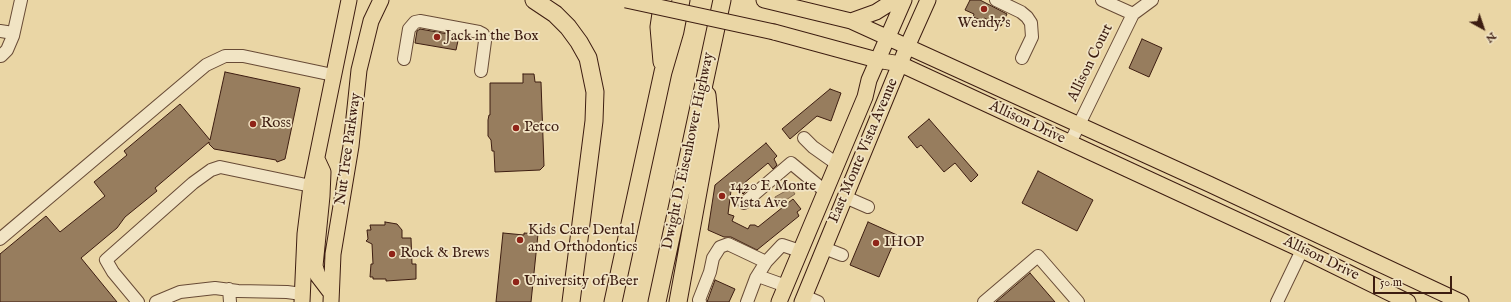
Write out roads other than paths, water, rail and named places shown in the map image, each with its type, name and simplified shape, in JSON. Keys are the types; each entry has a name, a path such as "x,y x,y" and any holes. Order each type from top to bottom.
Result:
{"highway":[{"path":"534,0 544,5 555,14 568,27 579,42 588,58 595,92 594,120 571,302"},
{"path":"663,0 659,27 663,72"},
{"path":"613,302 663,72 675,31 681,0"},
{"name":"Dwight D. Eisenhower Highway","path":"657,302 722,0"},
{"path":"678,302 710,126 705,78"}],"main road":[{"name":"Nut Tree Parkway","path":"305,299 305,234 311,186 349,0"},
{"name":"Nut Tree Parkway","path":"331,298 333,254 351,146 359,70 371,21 381,0"},
{"name":"Allison Drive","path":"626,0 774,32 877,60 900,64 1302,250 1408,302"},
{"name":"Allison Drive","path":"764,0 851,21 1209,184 1461,302"},
{"path":"851,21 876,12 895,0"},
{"name":"East Monte Vista Avenue","path":"779,302 865,98 869,80 877,60 904,0"},
{"name":"East Monte Vista Avenue","path":"803,299 907,47 928,0"},
{"path":"316,158 323,172 315,266 318,276 331,298"},
{"path":"803,299 798,283 812,245 812,224"},
{"path":"786,286 791,295 791,302"}],"street":[{"path":"1,56 7,50 13,33 19,0"},
{"path":"996,0 1021,12 1032,23 1032,37 1022,58"},
{"path":"1102,0 1133,14"},
{"name":"Allison Court","path":"1070,143 1133,14 1150,1"},
{"path":"404,59 409,29 415,22 420,22 479,32 483,34 485,41 481,71"},
{"path":"0,31 13,33"},
{"path":"0,239 206,65 225,56 243,56 333,74"},
{"path":"804,138 813,147 837,164"},
{"path":"744,203 791,163 826,192"},
{"path":"138,302 106,260 193,183 211,170 220,167 311,186"},
{"path":"845,197 868,207"},
{"path":"700,302 699,300 710,272 713,258 720,247 728,244 763,260"},
{"path":"747,302 763,260 782,245 800,252"},
{"path":"824,248 842,255"},
{"path":"1277,302 1302,250"},
{"path":"984,302 1038,256 1078,302"},
{"path":"758,276 786,286"},
{"path":"156,302 180,292 215,288 238,291 287,292 305,299"},
{"path":"229,289 230,302"},
{"path":"803,299 818,302"}],"place":[{"name":"Wendy's","path":"984,9"},
{"name":"Jack in the Box","path":"437,37"},
{"name":"Ross","path":"253,124"},
{"name":"Petco","path":"516,128"},
{"name":"1420 E Monte Vista Ave","path":"722,196"},
{"name":"Kids Care Dental and Orthodontics","path":"520,240"},
{"name":"IHOP","path":"876,243"},
{"name":"Rock & Brews","path":"392,254"},
{"name":"University of Beer","path":"516,282"}]}
